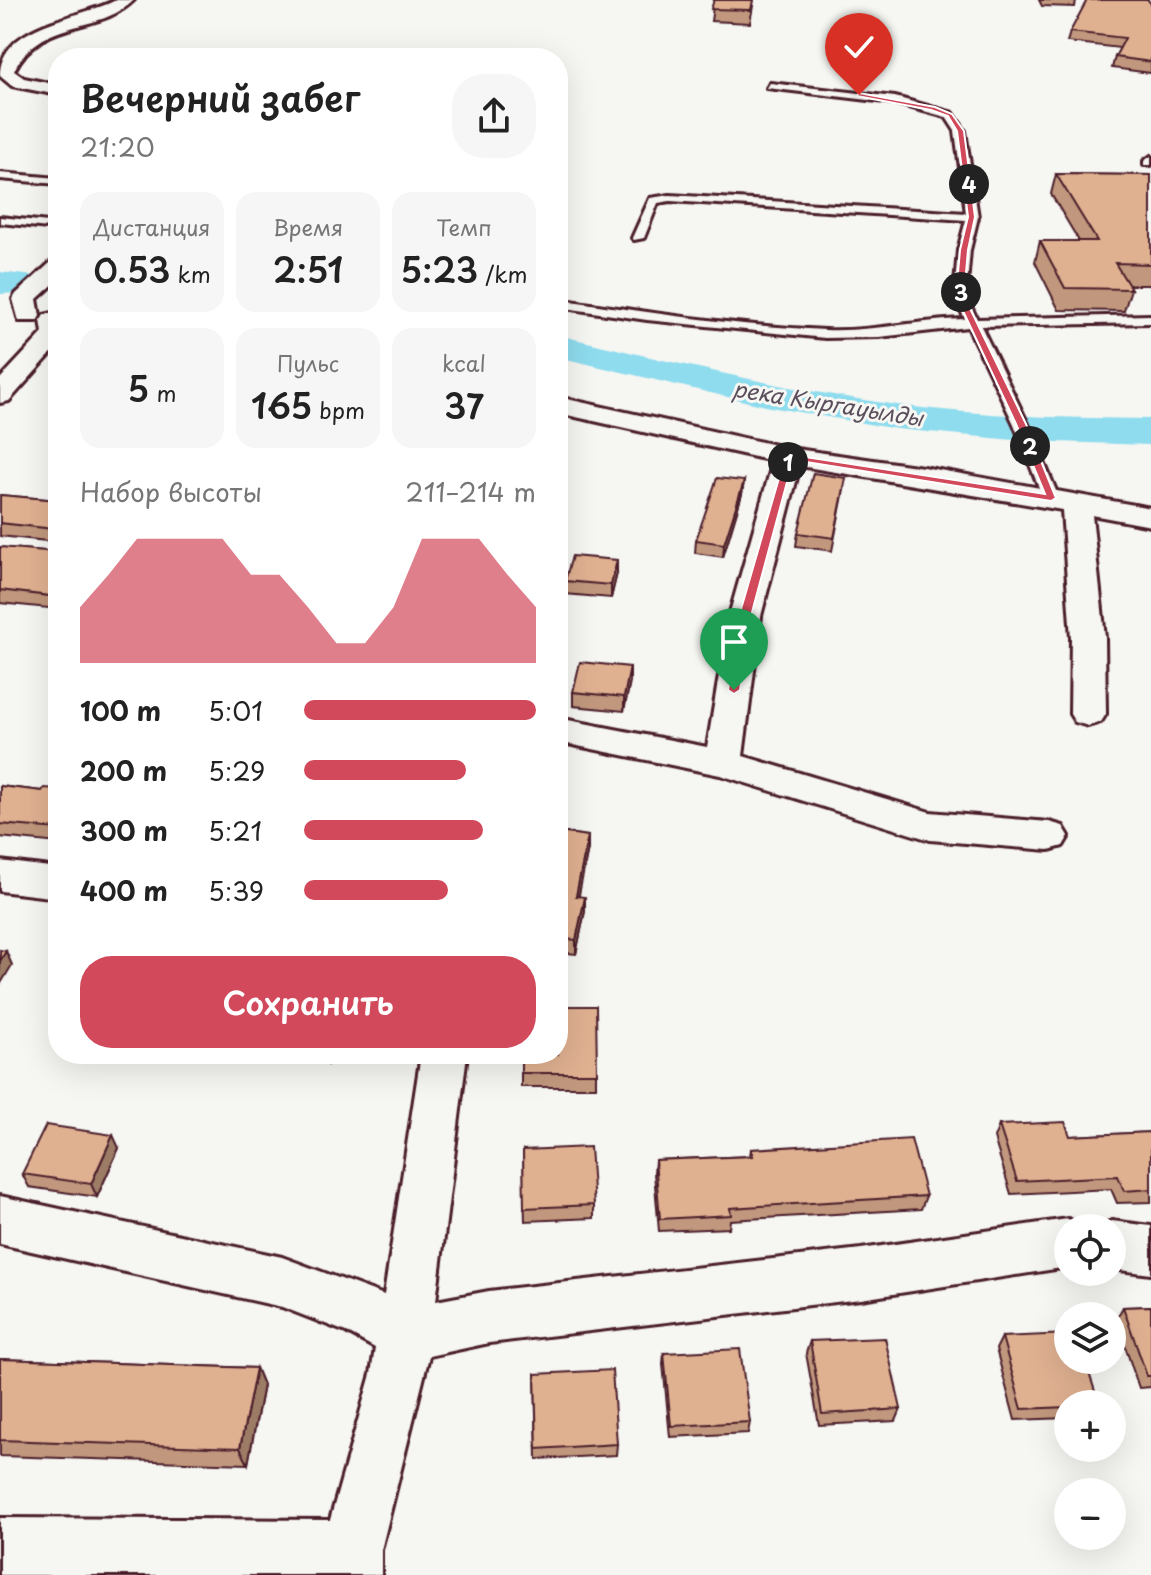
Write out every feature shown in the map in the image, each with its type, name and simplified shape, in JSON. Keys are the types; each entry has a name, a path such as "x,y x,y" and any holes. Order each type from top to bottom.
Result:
{"street":[{"path":"48,88 18,82 5,72 10,56 37,34 111,9 127,0"},
{"path":"46,319 25,299 48,278"},
{"path":"0,312 46,319"},
{"path":"0,395 48,342"},
{"path":"568,407 789,456 1151,517"},
{"path":"723,763 745,616 789,456"},
{"path":"1062,500 1077,511 1088,638 1088,714"},
{"path":"568,732 723,763 930,826 1049,836"},
{"path":"0,876 48,882"},
{"path":"0,1548 350,1562 399,1374 443,1064"},
{"path":"0,1220 282,1282 363,1313 404,1334 489,1317 861,1274 1054,1245"},
{"path":"1126,1247 1151,1250"}],"lane":[{"path":"770,86 895,100 950,115 960,131 972,217 964,250 960,296 1023,428 1062,500"},
{"path":"0,176 48,180"},
{"path":"638,238 654,200 670,198 972,217"},
{"path":"0,220 48,225"},
{"path":"568,304 647,316 825,334 879,333 972,323 1151,319"}],"building":[{"path":"714,0 753,0 751,10 711,9"},
{"path":"1087,0 1148,0 1151,4 1151,62 1115,57 1125,38 1070,32"},
{"path":"1056,174 1151,175 1151,264 1115,263 1131,289 1065,288 1040,241 1097,241"},
{"path":"813,473 846,478 834,538 798,533"},
{"path":"717,478 744,481 724,544 696,540"},
{"path":"0,495 48,499 48,528 0,523"},
{"path":"0,547 48,551 48,596 0,590"},
{"path":"572,556 617,560 611,585 568,581"},
{"path":"580,662 630,667 624,697 573,692"},
{"path":"0,786 42,791 48,788 48,828 0,824"},
{"path":"568,833 588,836 576,896 585,897 576,940 568,939"},
{"path":"568,1006 596,1006 597,1073 521,1073 521,1064 568,1064"},
{"path":"1065,1122 1070,1136 1151,1132 1151,1189 1124,1191 1118,1176 1017,1181 999,1125"},
{"path":"46,1125 113,1135 91,1184 22,1174"},
{"path":"911,1139 926,1196 730,1208 731,1215 660,1219 655,1160 753,1156 751,1149"},
{"path":"590,1147 594,1205 524,1208 523,1150"},
{"path":"1151,1306 1151,1376 1147,1376 1126,1316 1126,1307"},
{"path":"1054,1335 1054,1374 1089,1374 1095,1390 1054,1390 1054,1408 1022,1409 1002,1337"},
{"path":"885,1338 901,1409 822,1414 810,1341"},
{"path":"740,1349 750,1422 671,1426 664,1353"},
{"path":"0,1359 256,1368 240,1448 0,1440"},
{"path":"612,1370 617,1444 537,1449 535,1374"}],"waterway":[{"name":"река Кыргауылды","path":"0,283 21,284"},
{"name":"река Кыргауылды","path":"568,348 770,395 855,411 960,424 1151,432"}],"route":[{"path":"734,690 745,616 789,456 1051,498 1021,424 960,296 964,250 972,217 960,131 950,115 895,100 859,95"}]}
